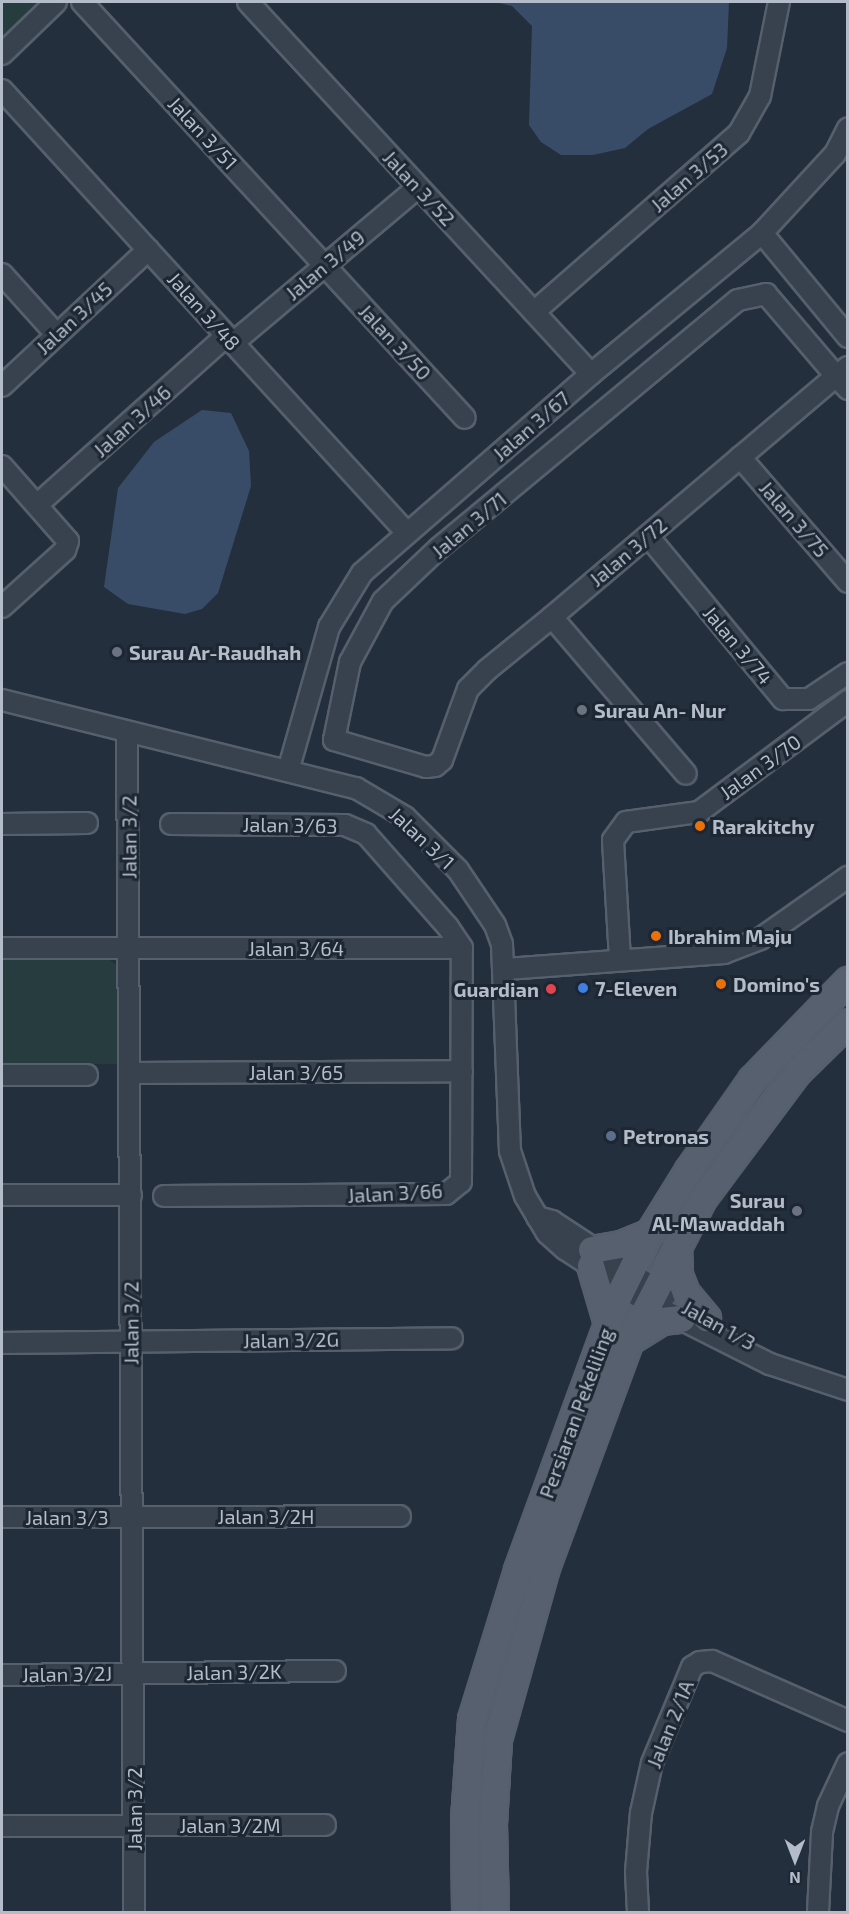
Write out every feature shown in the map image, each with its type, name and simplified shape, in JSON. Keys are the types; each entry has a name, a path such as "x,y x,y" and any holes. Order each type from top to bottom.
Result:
{"main road":[{"name":"Persiaran Pekeliling","path":"466,1912 465,1819 472,1719 519,1570 626,1280 650,1233 688,1170 752,1080 848,981"},
{"name":"Persiaran Pekeliling","path":"495,1912 493,1825 498,1740 546,1568 630,1341 650,1296 703,1199 784,1089 848,1023"},
{"path":"608,1324 592,1258 650,1233"},
{"path":"630,1341 662,1321 695,1319 679,1275 678,1244"}],"street":[{"path":"2,54 56,2"},
{"name":"Jalan 3/51","path":"82,2 325,265"},
{"name":"Jalan 3/52","path":"248,2 591,374"},
{"name":"Jalan 3/53","path":"534,312 739,134 760,96 779,2"},
{"name":"Jalan 3/48","path":"2,90 406,532"},
{"name":"Jalan 3/67","path":"288,771 329,627 362,573 406,532 591,374 762,233 841,155 848,128"},
{"name":"Jalan 3/49","path":"229,340 325,265 418,187"},
{"path":"762,233 848,337"},
{"name":"Jalan 3/45","path":"2,386 147,250"},
{"name":"Jalan 3/50","path":"325,265 465,418"},
{"path":"2,274 56,334"},
{"name":"Jalan 3/71","path":"442,760 426,767 334,740 350,662 383,601 439,548 738,300 766,294 844,377"},
{"name":"Jalan 3/46","path":"37,505 229,340"},
{"name":"Jalan 3/72","path":"442,760 468,689 740,457 844,377"},
{"name":"Jalan 3/75","path":"740,457 848,582"},
{"path":"2,466 68,541 65,550 2,607"},
{"name":"Jalan 3/74","path":"648,536 783,699 809,699 846,674"},
{"path":"552,617 686,774"},
{"name":"Jalan 3/1","path":"2,700 127,733 356,788 405,817 458,870 483,907 502,944 506,969 510,1151 522,1188 537,1217 552,1221 592,1258 650,1296"},
{"name":"Jalan 3/70","path":"620,959 613,840 626,822 699,812 848,701"},
{"name":"Jalan 3/2","path":"127,733 135,1912"},
{"path":"2,824 87,823"},
{"name":"Jalan 3/63","path":"171,824 345,825 366,834 448,927 462,948"},
{"path":"506,969 620,959 703,955 743,947 774,931 848,877"},
{"name":"Jalan 3/64","path":"2,948 129,946 462,948"},
{"name":"Jalan 3/66","path":"164,1197 446,1194 461,1182 462,948"},
{"name":"Jalan 3/65","path":"130,1073 462,1071"},
{"path":"2,1075 87,1075"},
{"path":"2,1195 130,1195"},
{"name":"Jalan 1/3","path":"650,1296 774,1356 782,1365 848,1390"},
{"name":"Jalan 3/2G","path":"2,1343 452,1338"},
{"name":"Jalan 3/2H","path":"132,1517 400,1516"},
{"name":"Jalan 3/3","path":"2,1517 132,1517"},
{"name":"Jalan 2/1A","path":"638,1912 636,1872 641,1813 652,1763 692,1667 700,1662 711,1661 848,1721"},
{"name":"Jalan 3/2K","path":"133,1673 335,1671"},
{"name":"Jalan 3/2J","path":"2,1675 133,1673"},
{"path":"818,1912 822,1832 828,1806 848,1763"},
{"name":"Jalan 3/2M","path":"2,1826 326,1825"}],"green space":[{"path":"2,2 48,2 2,44"},
{"path":"105,956 120,968 120,1064 2,1064 2,957"}],"water":[{"path":"495,2 729,2 727,48 712,94 648,129 625,148 593,155 561,155 541,142 529,125 532,26 512,6"},
{"path":"202,410 231,413 249,451 251,486 218,593 202,609 185,614 128,604 104,587 118,488 154,442"}],"place":[{"name":"Surau Ar-Raudhah","path":"117,652"},
{"name":"Surau An- Nur","path":"582,710"},
{"name":"Rarakitchy","path":"700,826"},
{"name":"Ibrahim Maju","path":"656,936"},
{"name":"Domino's","path":"721,984"},
{"name":"7-Eleven","path":"583,988"},
{"name":"Guardian","path":"551,989"},
{"name":"Petronas","path":"611,1136"},
{"name":"Surau Al-Mawaddah","path":"797,1211"}]}
